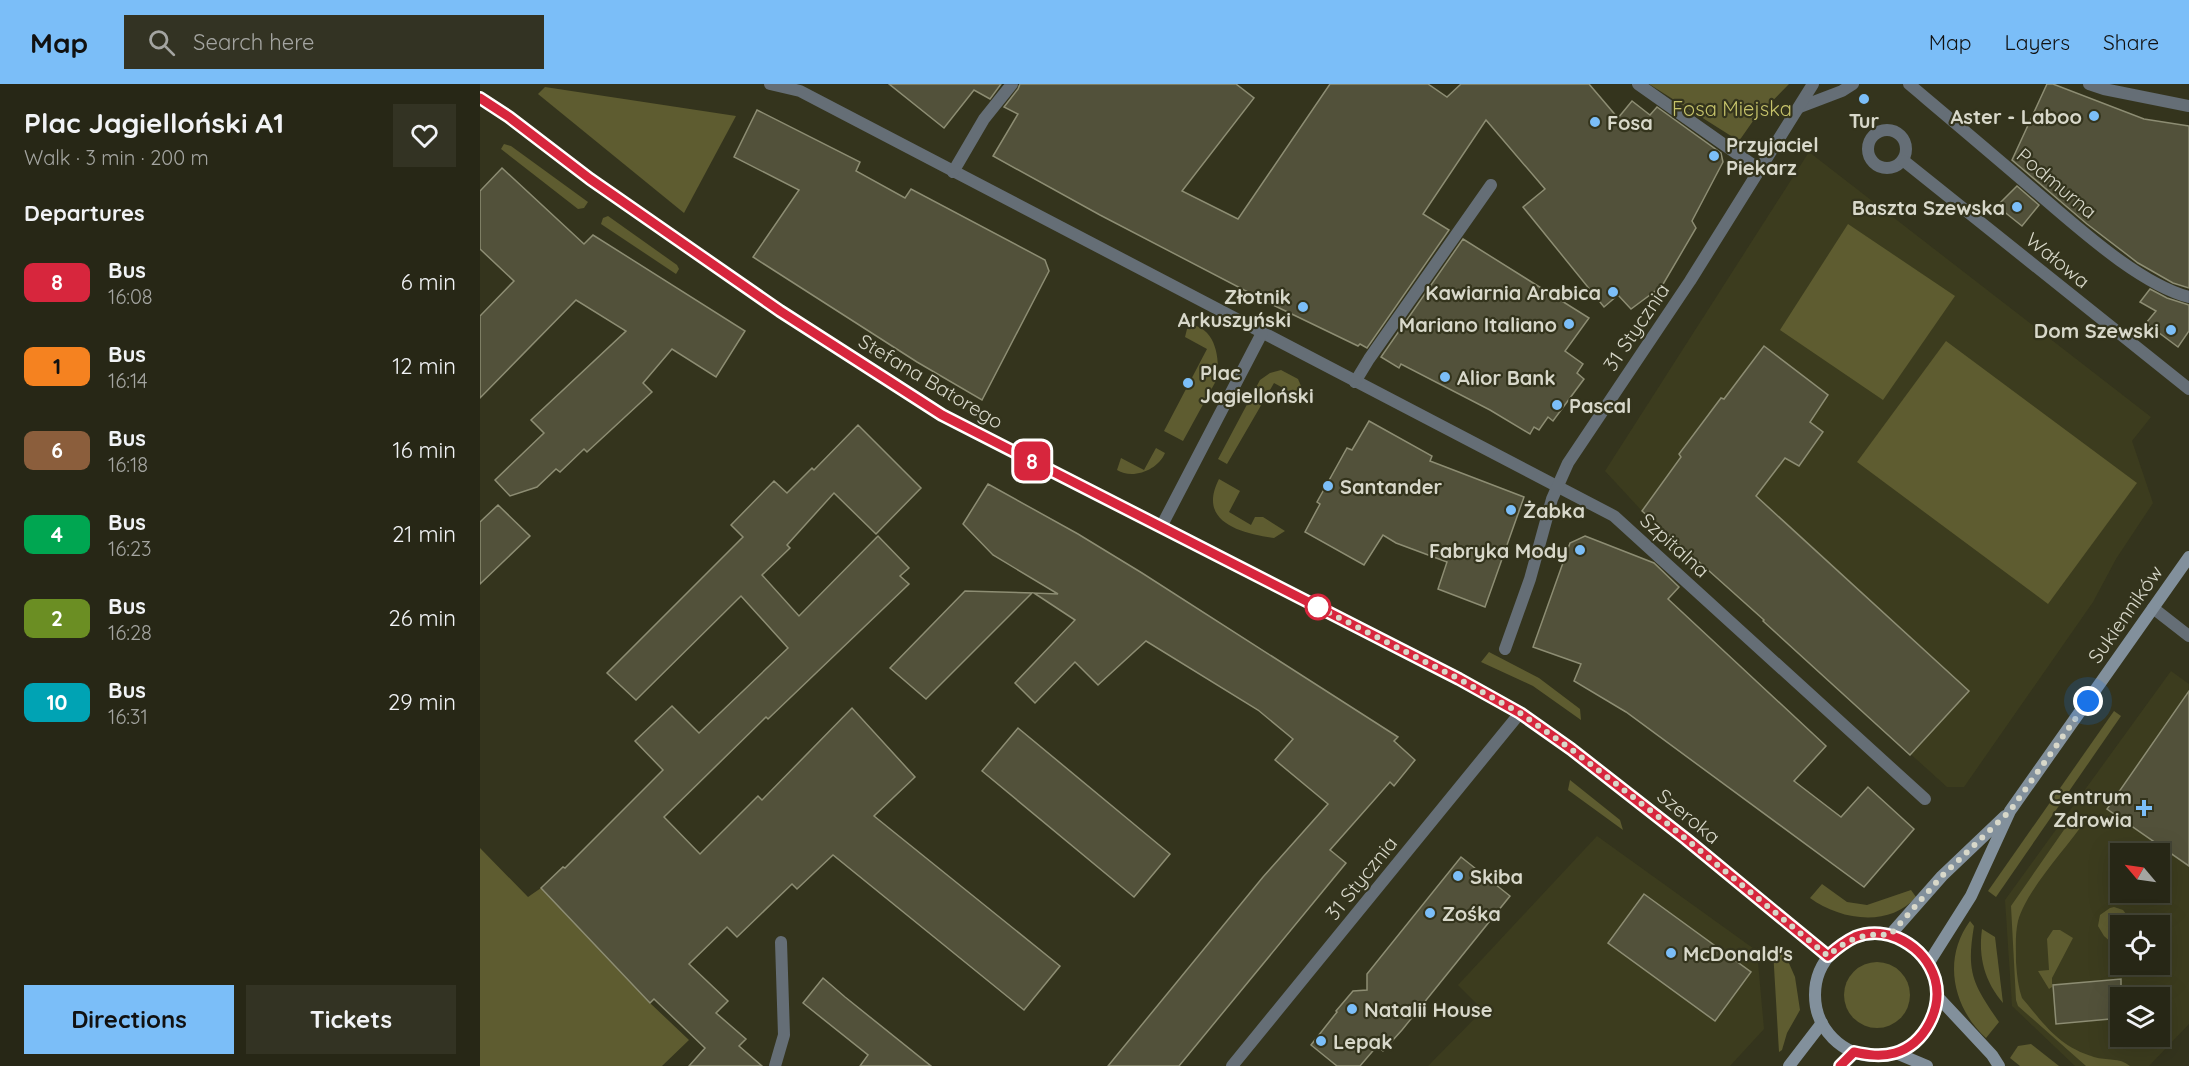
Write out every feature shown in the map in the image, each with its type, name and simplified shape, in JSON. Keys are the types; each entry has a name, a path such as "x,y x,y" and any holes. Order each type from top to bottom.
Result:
{"street":[{"path":"770,84 799,88 953,172 1355,382 1491,185"},
{"path":"953,172 984,119 1012,84"},
{"path":"1638,84 1760,170"},
{"name":"31 Stycznia","path":"1505,649 1530,579 1557,486 1573,455 1690,281 1813,84"},
{"path":"1800,107 1842,91 1852,84"},
{"name":"Podmurna","path":"1910,84 2093,239 2152,281 2171,292 2189,297"},
{"path":"2089,84 2189,106"},
{"name":"Stefana Batorego","path":"480,98 509,117 590,179 780,311 942,415 1459,679 1520,713"},
{"name":"Wałowa","path":"1904,161 2189,389"},
{"path":"1161,527 1262,333"},
{"name":"Szpitalna","path":"1355,382 1614,516 1925,799"},
{"name":"Sukienników","path":"1928,964 1971,896 2010,811 2189,557"},
{"path":"2153,608 2189,636"},
{"name":"31 Stycznia","path":"1232,1066 1520,713"},
{"name":"Szeroka","path":"1520,713 1571,749 1669,825 1828,956"},
{"name":"Sukienników","path":"1890,935 1942,876 2010,811"},
{"path":"1873,933 1890,935 1912,946 1928,964 1935,979 1937,996 1934,1014 1925,1030 1912,1044 1896,1053 1875,1056 1854,1052 1841,1046 1830,1036 1822,1023 1816,1007 1815,988 1819,971 1828,956 1841,944 1857,936 1873,933"},
{"path":"775,1066 784,1035 781,942"},
{"path":"1937,996 1992,1055 1999,1066"},
{"path":"1789,1066 1822,1023"},
{"path":"1840,1066 1854,1052"},
{"path":"1896,1053 1927,1066"}],"shaded area":[{"path":"1809,152 2151,417 2132,441 2153,503 2116,559 2093,602 1964,787 1947,787 1642,511 1605,471"},
{"path":"2171,671 2189,684 2189,1024 2170,1044 2170,987 2110,987 2110,1047 2167,1047 2149,1066 2075,1066 2012,1006 2005,900"},
{"path":"1597,836 1757,951 1764,1029 1730,1066 1428,1066 1483,1010 1458,985"}],"green space":[{"name":"Fosa Miejska","path":"1649,84 1789,84 1753,121 1739,141"},
{"path":"545,87 736,116 684,213 538,94"},
{"path":"504,144 511,146 588,202 584,208 578,209 501,149"},
{"path":"608,216 677,265 679,269 676,274 601,224 603,218"},
{"path":"1848,224 1955,296 1883,400 1780,330"},
{"path":"1193,325 1207,333 1215,346 1218,371 1217,379 1183,441 1164,431 1207,349 1185,337 1187,329"},
{"path":"1946,341 2137,483 2048,604 1857,462"},
{"path":"1281,370 1298,379 1301,386 1296,395 1274,383 1227,464 1218,459 1260,380 1270,373"},
{"path":"1156,448 1165,453 1162,459 1144,472 1130,474 1117,470 1121,458 1144,470"},
{"path":"1219,479 1240,491 1229,512 1251,525 1255,517 1263,517 1285,531 1274,538 1248,533 1226,523 1218,515 1214,506 1214,494"},
{"path":"1489,652 1539,678 1580,709 1581,720 1533,686 1481,662"},
{"path":"2114,711 2121,716 1996,897 1988,891"},
{"path":"1570,780 1620,820 1623,830 1568,790"},
{"path":"2075,814 2085,821 2038,883 2018,921 2017,976 2022,998 2061,1041 2082,1052 2099,1058 2122,1061 2130,1066 2086,1066 2018,1006 2016,1000 2011,906"},
{"path":"480,848 528,897 541,888 650,1003 689,1040 662,1066 480,1066"},
{"path":"1822,884 1847,902 1867,905 1911,890 1916,897 1905,907 1879,917 1850,916 1822,906 1810,898"},
{"path":"2114,907 2123,910 2126,914 2110,915 2110,941 2098,926 2100,915"},
{"path":"1970,921 1974,926 1971,955 1974,977 1983,998 1999,1022 1986,1038 1966,1012 1955,982 1956,951 1961,936"},
{"path":"1982,929 1995,937 2003,1003 1984,969 1981,950"},
{"path":"2053,930 2060,930 2073,938 2052,978 2052,987 2049,989 2038,971 2049,970 2047,939"},
{"path":"1775,946 1788,961 1795,977 1800,1010 1779,1052 1773,950"},
{"path":"1883,962 1901,971 1908,982 1910,995 1908,1008 1901,1019 1890,1026 1871,1028 1853,1019 1846,1008 1844,989 1853,971 1864,964"},
{"path":"2031,1044 2059,1066 2020,1066 2010,1058 2018,1046"}],"building":[{"path":"889,84 1001,84 990,99 974,90 944,128"},
{"path":"1020,84 1236,84 1254,98 1182,191 1238,219 1330,84 1428,84 1447,97 1461,84 1589,84 1618,118 1632,101 1650,115 1657,107 1721,153 1723,162 1692,221 1696,228 1662,286 1631,309 1618,295 1604,307 1523,207 1545,189 1486,120 1423,214 1449,230 1367,348 1360,344 1358,346 1271,304 993,156 1018,114 1004,107"},
{"path":"2047,84 2053,84 2144,119 2189,126 2189,288 2173,283 2138,263 2087,224 2012,160"},
{"path":"757,110 860,162 856,171 905,198 911,189 1045,260 1049,271 982,400 917,362 753,257 799,190 734,157"},
{"path":"502,168 584,244 593,235 745,331 716,377 672,349 643,383 652,392 587,452 584,449 560,472 556,469 537,487 510,496 495,480 544,433 531,420 626,331 576,300 480,398 480,316 514,281 480,249 480,191"},
{"name":"Baszta Szewska","path":"2017,186 2039,205 2022,226 1997,206"},
{"path":"1463,239 1589,318 1565,351 1583,364 1577,373 1584,379 1553,421 1548,417 1539,430 1534,427 1530,434 1490,410 1401,364 1399,368 1381,357"},
{"path":"2150,289 2167,298 2189,305 2189,331 2178,347 2146,323 2156,311 2140,302"},
{"path":"1764,346 1828,395 1810,422 1823,432 1799,466 1785,458 1756,496 1969,691 1910,755 1642,511 1681,457 1679,454"},
{"path":"1369,421 1432,456 1430,461 1524,497 1485,607 1438,589 1447,562 1396,543 1383,535 1364,565 1305,532 1320,504 1317,502 1347,448 1352,450"},
{"path":"858,425 921,488 876,534 834,493 787,545 790,548 762,575 799,616 878,536 909,568 900,576 909,584 768,719 766,717 664,817 700,854 758,796 762,800 852,708 915,777 874,816 1060,966 1024,1010 833,855 797,889 792,884 737,937 727,927 689,964 728,1001 716,1013 746,1039 739,1046 762,1066 689,1066 705,1048 654,999 650,1003 541,888 563,867 565,868 663,770 635,741 672,706 699,733 788,648 741,596 636,700 607,673 743,537 731,525 774,481 787,493 812,468 814,470"},
{"path":"988,484 1142,573 1398,737 1394,741 1415,760 1394,786 1390,782 1330,850 1346,863 1179,1066 1108,1066 1263,877 1328,804 1275,760 1293,739 1258,710 1146,641 1098,685 1075,662 1035,703 1015,683 1075,620 1034,593 1058,594 993,555 963,524"},
{"path":"498,505 530,536 480,584 480,522"},
{"path":"1585,536 1654,563 1679,587 1668,599 1826,746 1794,781 1841,817 1868,787 1914,829 1864,887 1626,712 1574,681 1581,664 1533,647 1570,543"},
{"path":"965,591 1032,593 926,699 890,668"},
{"path":"2189,691 2189,866 2170,853 2170,843 2156,843 2107,809"},
{"path":"1018,728 1170,854 1134,897 982,771"},
{"path":"1461,857 1510,896 1383,1051 1377,1046 1360,1066 1337,1066 1311,1045 1353,991 1367,990 1367,974"},
{"name":"McDonald's","path":"1644,894 1751,972 1715,1021 1608,943"},
{"path":"823,978 931,1066 860,1066 868,1055 803,1003"},
{"path":"2121,979 2121,987 2110,987 2110,1019 2056,1024 2053,985"}],"bus line":[{"name":"8","path":"480,98 509,117 590,179 780,311 942,415 1459,679 1520,713 1571,749 1669,825 1775,910 1828,956 1841,944 1857,936 1873,933 1890,935 1906,942 1918,951 1928,964 1935,979 1937,996 1934,1014 1925,1030 1912,1044 1896,1053 1875,1056 1854,1052 1840,1066"}],"place":[{"name":"Tur","path":"1864,99"},
{"name":"Aster - Laboo","path":"2094,116"},
{"name":"Fosa","path":"1595,122"},
{"name":"Przyjaciel Piekarz","path":"1714,156"},
{"name":"Baszta Szewska","path":"2017,207"},
{"name":"Kawiarnia Arabica","path":"1613,292"},
{"name":"Złotnik Arkuszyński","path":"1303,307"},
{"name":"Mariano Italiano","path":"1569,324"},
{"name":"Dom Szewski","path":"2171,330"},
{"name":"Alior Bank","path":"1445,377"},
{"name":"Plac Jagielloński","path":"1188,383"},
{"name":"Pascal","path":"1557,405"},
{"name":"Santander","path":"1328,486"},
{"name":"Żabka","path":"1511,510"},
{"name":"Fabryka Mody","path":"1580,550"},
{"name":"Centrum Zdrowia","path":"2144,808"},
{"name":"Skiba","path":"1458,876"},
{"name":"Zośka","path":"1430,913"},
{"name":"McDonald's","path":"1671,953"},
{"name":"Natalii House","path":"1352,1009"},
{"name":"Lepak","path":"1321,1041"}],"route":[{"path":"1318,607 1314,605 1520,713 1571,749 1669,825 1775,910 1828,956 1841,944 1857,936 1873,933 1890,935 1942,876 2010,811 2088,701"}]}
